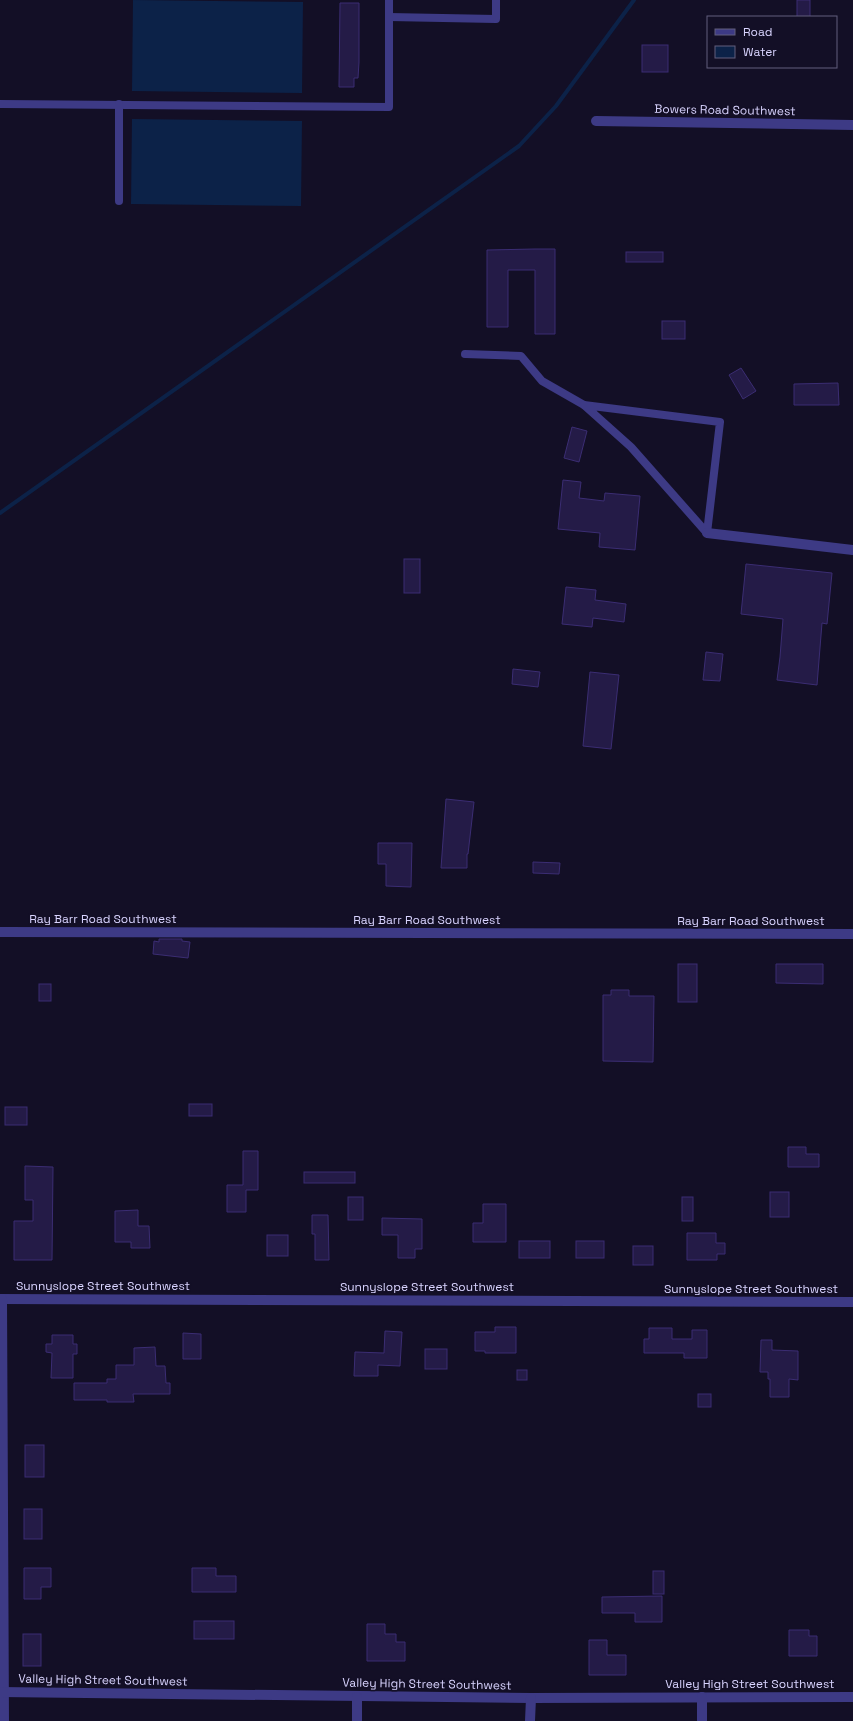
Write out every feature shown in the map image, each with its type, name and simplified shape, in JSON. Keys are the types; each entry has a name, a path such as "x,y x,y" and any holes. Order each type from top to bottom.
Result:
{"street":[{"name":"Bowers Road Southwest","path":"596,121 853,125"},
{"path":"707,533 853,550"},
{"name":"Ray Barr Road Southwest","path":"0,932 853,934"},
{"path":"1,1299 2,1692 4,1721"},
{"name":"Sunnyslope Street Southwest","path":"1,1299 853,1302"},
{"name":"Valley High Street Southwest","path":"2,1692 357,1697 853,1697"},
{"path":"357,1697 357,1721"},
{"path":"702,1697 702,1721"},
{"path":"530,1698 530,1721"}],"lane":[{"path":"0,104 389,107 389,0"},
{"path":"389,17 496,19 496,0"},
{"path":"119,104 119,201"},
{"path":"465,354 521,356 542,381 584,405 631,447 707,533"},
{"path":"584,405 720,422 707,533"}],"water":[{"path":"133,0 303,2 302,93 132,91"},
{"path":"132,119 302,121 301,206 131,204"}],"building":[{"path":"797,0 810,0 810,16 797,16"},
{"path":"340,3 359,3 359,62 358,78 354,78 354,87 339,87"},
{"path":"642,45 668,45 668,72 642,72"},
{"path":"555,249 555,334 535,334 535,270 508,270 508,327 487,327 487,250"},
{"path":"626,252 663,252 663,262 626,262"},
{"path":"662,321 685,321 685,339 662,339"},
{"path":"741,368 756,391 743,399 729,375"},
{"path":"838,383 839,405 794,405 794,384"},
{"path":"572,427 587,431 579,462 564,458"},
{"path":"563,480 581,482 579,498 604,501 605,493 640,496 635,550 599,547 600,533 558,529"},
{"path":"404,559 420,559 420,593 404,593"},
{"path":"746,564 832,573 827,624 822,623 817,685 777,680 783,619 741,614"},
{"path":"566,587 596,590 595,600 626,604 624,622 593,618 592,627 562,624"},
{"path":"706,652 723,654 720,681 703,680"},
{"path":"513,669 540,672 538,687 512,684"},
{"path":"590,672 619,675 611,749 583,746"},
{"path":"446,799 474,802 467,854 467,868 441,868"},
{"path":"378,843 412,843 411,887 386,886 386,864 378,864"},
{"path":"533,862 560,863 559,874 533,873"},
{"path":"159,939 182,939 182,941 190,942 188,958 153,954 154,941 159,942"},
{"path":"678,964 697,964 697,1002 678,1002"},
{"path":"776,964 823,964 823,984 776,983"},
{"path":"39,984 51,984 51,1001 39,1001"},
{"path":"611,990 629,990 629,996 654,996 653,1062 603,1061 603,995 611,995"},
{"path":"189,1104 212,1104 212,1116 189,1116"},
{"path":"5,1107 27,1107 27,1125 5,1125"},
{"path":"788,1147 806,1147 806,1154 819,1154 819,1167 788,1167"},
{"path":"243,1151 258,1151 258,1190 246,1190 246,1212 227,1212 227,1185 243,1185"},
{"path":"25,1166 53,1167 52,1260 14,1260 14,1221 33,1221 33,1200 25,1200"},
{"path":"304,1172 355,1172 355,1183 304,1183"},
{"path":"770,1192 789,1192 789,1217 770,1217"},
{"path":"348,1197 363,1197 363,1220 348,1220"},
{"path":"682,1197 693,1197 693,1221 682,1221"},
{"path":"483,1204 506,1204 506,1242 473,1242 473,1223 483,1223"},
{"path":"138,1210 138,1226 149,1226 150,1248 131,1248 131,1242 115,1242 115,1211"},
{"path":"312,1215 328,1215 329,1260 315,1260 315,1234 312,1234"},
{"path":"382,1218 422,1219 422,1249 415,1249 415,1258 398,1258 398,1235 382,1235"},
{"path":"687,1233 716,1233 716,1243 725,1243 725,1254 717,1254 717,1260 687,1260"},
{"path":"267,1235 288,1235 288,1256 267,1256"},
{"path":"519,1241 550,1241 550,1258 519,1258"},
{"path":"576,1241 604,1241 604,1258 576,1258"},
{"path":"633,1246 653,1246 653,1265 633,1265"},
{"path":"495,1327 516,1327 516,1353 485,1353 485,1351 475,1351 475,1332 495,1332"},
{"path":"649,1328 672,1328 672,1339 692,1339 692,1330 707,1330 707,1358 684,1358 684,1353 644,1353 644,1339 649,1339"},
{"path":"385,1331 402,1332 400,1366 378,1365 378,1376 354,1376 355,1352 384,1353"},
{"path":"183,1333 201,1334 201,1359 183,1359"},
{"path":"52,1335 73,1335 73,1344 77,1344 77,1354 73,1354 73,1378 51,1378 52,1353 46,1352 46,1344 52,1344"},
{"path":"761,1340 772,1340 772,1350 798,1351 798,1380 789,1379 789,1397 770,1397 770,1379 768,1379 768,1372 760,1372"},
{"path":"155,1347 156,1366 165,1366 166,1383 170,1383 170,1394 133,1394 134,1402 74,1400 74,1383 107,1383 107,1379 116,1379 116,1365 134,1365 134,1348"},
{"path":"425,1349 447,1349 447,1369 425,1369"},
{"path":"517,1370 527,1370 527,1380 517,1380"},
{"path":"698,1394 711,1394 711,1407 698,1407"},
{"path":"25,1445 44,1445 44,1477 25,1477"},
{"path":"24,1509 42,1509 42,1539 24,1539"},
{"path":"24,1568 51,1568 51,1587 41,1587 41,1599 24,1599"},
{"path":"192,1568 216,1568 216,1576 236,1576 236,1592 192,1592"},
{"path":"653,1571 664,1571 664,1594 653,1594"},
{"path":"662,1596 662,1622 635,1622 635,1613 602,1613 602,1597"},
{"path":"194,1621 234,1621 234,1639 194,1639"},
{"path":"367,1624 385,1624 385,1634 396,1634 396,1642 405,1642 405,1661 367,1661"},
{"path":"789,1630 809,1630 809,1636 817,1636 817,1656 789,1656"},
{"path":"23,1634 41,1634 41,1666 23,1666"},
{"path":"589,1640 607,1640 607,1655 626,1655 626,1675 589,1675"}],"waterway":[{"path":"0,513 519,146 556,106 634,0"}]}
